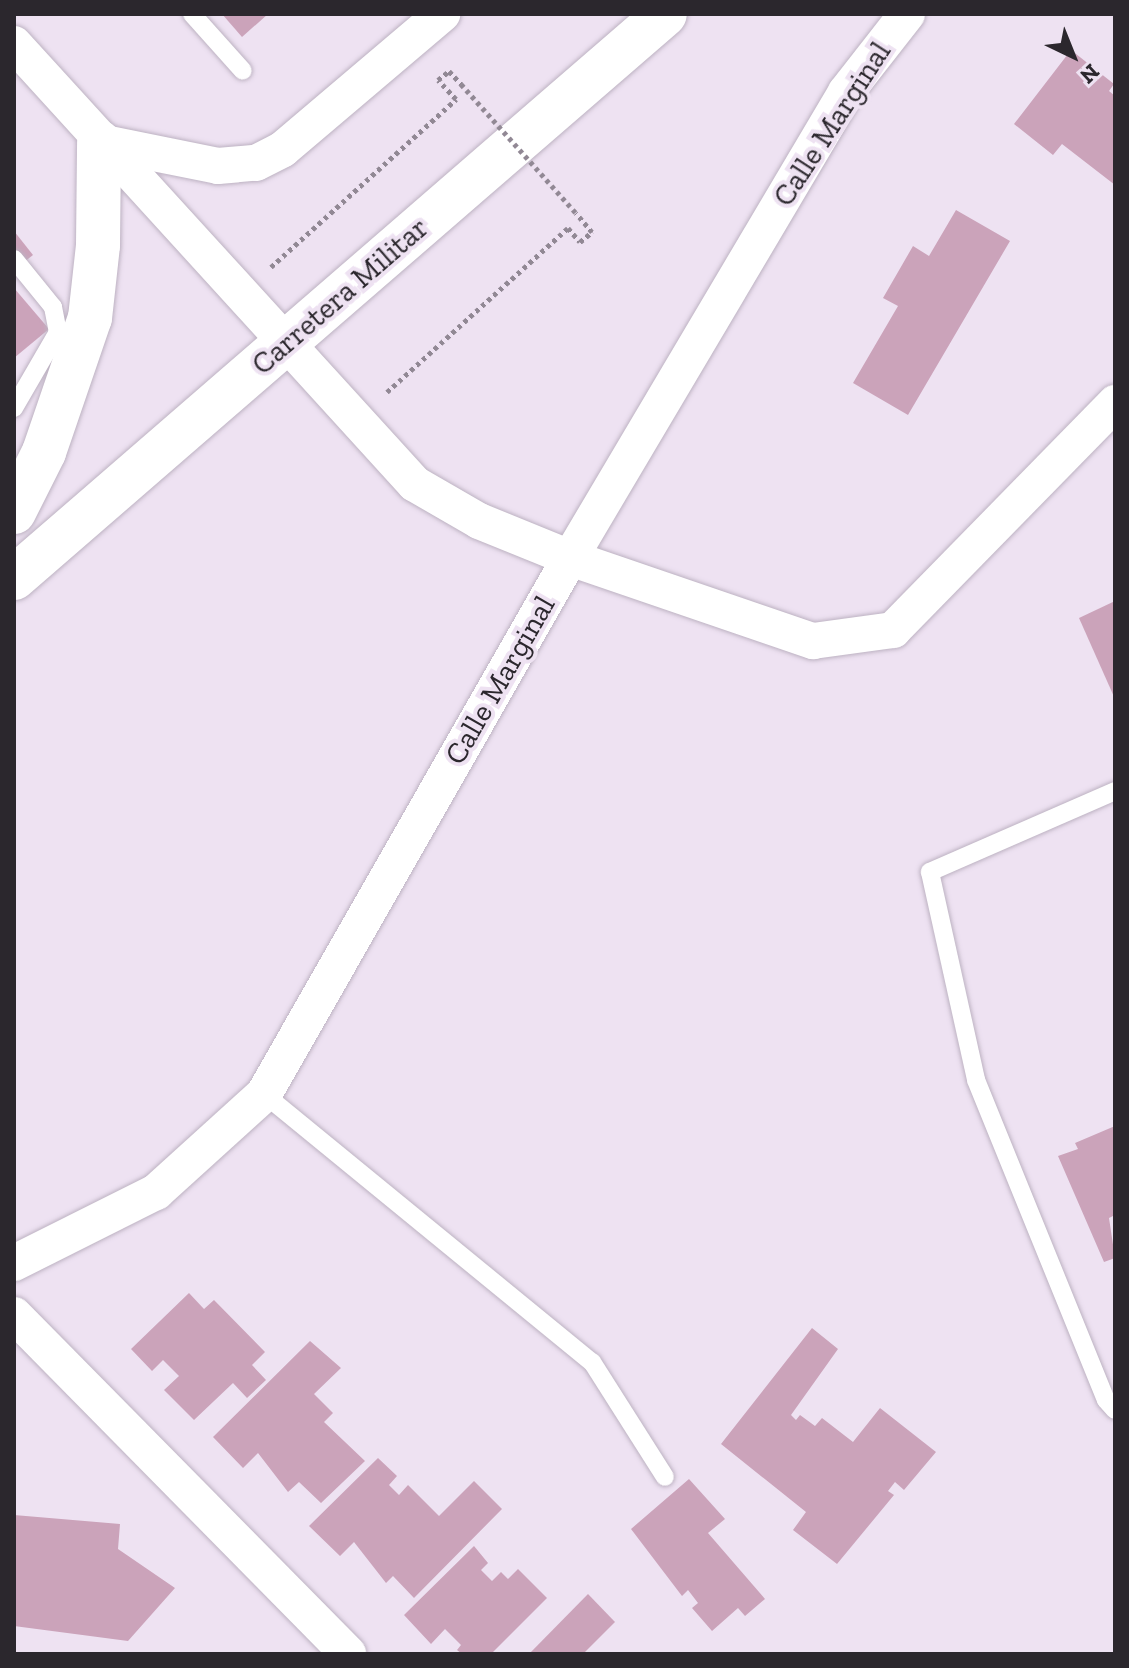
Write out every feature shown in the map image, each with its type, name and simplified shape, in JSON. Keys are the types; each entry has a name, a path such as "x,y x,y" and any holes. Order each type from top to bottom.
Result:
{"main road":[{"name":"Carretera Militar","path":"14,578 665,14"},
{"path":"14,512 44,452 90,318 98,245 99,142"}],"street":[{"path":"99,142 218,166 256,163 283,149 442,14"},
{"name":"Calle Marginal","path":"14,1263 156,1192 264,1094 570,558 846,92 907,14"},
{"path":"16,51 415,484 479,521 570,558 813,641 893,630 1115,403"},
{"path":"14,1315 348,1654"}],"lane":[{"path":"192,14 243,71"},
{"path":"14,259 53,307 58,332 14,408"},
{"path":"1115,791 930,872 976,1080 1106,1400 1115,1410"},
{"path":"264,1094 592,1362 665,1477"}],"path":[{"path":"240,295 456,99 438,80 449,71 592,232 580,242 568,228 356,421"}],"building":[{"path":"222,14 268,14 242,37"},
{"path":"1071,50 1114,84 1109,91 1115,96 1115,185 1062,144 1053,155 1014,124"},
{"path":"956,210 1010,241 908,415 853,383 898,306 883,298 913,246 929,256"},
{"path":"14,231 33,255 14,270"},
{"path":"14,288 49,329 14,358"},
{"path":"1115,601 1115,699 1079,618"},
{"path":"1115,1126 1115,1215 1109,1218 1115,1258 1104,1262 1058,1156 1078,1149 1075,1143"},
{"path":"189,1293 204,1309 214,1300 265,1352 252,1365 266,1380 247,1398 233,1383 194,1420 164,1390 179,1376 163,1360 152,1371 131,1349"},
{"path":"812,1328 838,1349 791,1415 796,1420 800,1415 815,1426 822,1418 853,1442 880,1408 936,1452 904,1490 895,1482 888,1491 894,1495 837,1564 793,1530 806,1512 721,1444"},
{"path":"310,1341 341,1368 314,1394 333,1413 324,1422 365,1461 321,1503 299,1482 288,1492 258,1453 243,1468 213,1437"},
{"path":"378,1458 397,1476 389,1485 399,1495 408,1485 439,1516 474,1481 502,1509 414,1598 393,1576 386,1583 354,1542 340,1556 309,1526"},
{"path":"689,1479 725,1519 708,1533 765,1599 745,1616 738,1608 712,1631 692,1608 698,1603 688,1590 682,1596 631,1529"},
{"path":"14,1515 120,1524 118,1549 175,1588 128,1641 14,1626"},
{"path":"474,1546 488,1563 481,1570 492,1581 501,1572 508,1579 518,1569 547,1598 491,1654 462,1654 457,1650 461,1645 445,1629 431,1644 404,1615"},
{"path":"588,1594 615,1622 583,1654 529,1654"}]}
